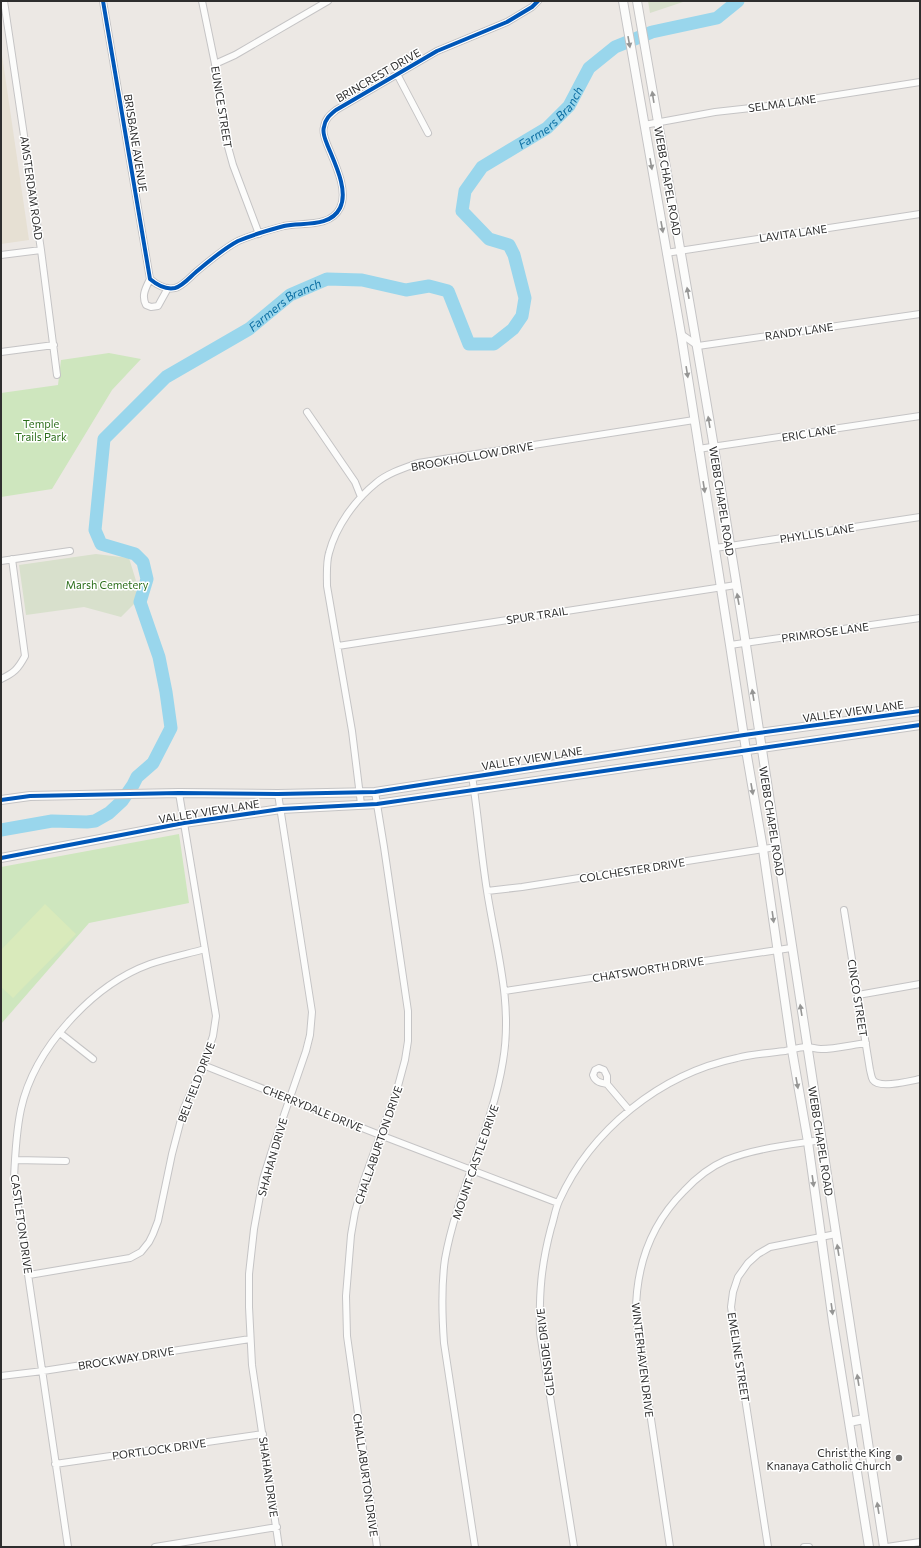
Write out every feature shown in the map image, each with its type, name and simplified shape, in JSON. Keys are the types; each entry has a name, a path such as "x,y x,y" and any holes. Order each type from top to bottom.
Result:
{"main road":[{"name":"WEBB CHAPEL ROAD","path":"623,1 680,334 763,849 792,1050 808,1142 827,1278 869,1547"},
{"name":"WEBB CHAPEL ROAD","path":"637,1 657,122 698,346 713,447 746,644 806,1047 885,1547"},
{"name":"VALLEY VIEW LANE","path":"1,800 30,796 179,793 278,794 375,792 744,735 920,711"},
{"path":"877,717 879,731"},
{"name":"VALLEY VIEW LANE","path":"1,858 184,823 281,809 377,804 920,725"},
{"path":"827,1278 842,1276"},
{"path":"849,1422 864,1419"}],"street":[{"name":"AMSTERDAM ROAD","path":"4,1 41,250 57,375"},
{"name":"BRISBANE AVENUE","path":"103,1 150,279"},
{"name":"EUNICE STREET","path":"202,1 215,64 225,136 233,165 259,234"},
{"path":"215,64 235,55 328,1"},
{"name":"BRINCREST DRIVE","path":"168,288 174,288 181,285 214,257 238,242 285,226 328,220 339,210 343,199 343,188 325,137 323,128 327,118 336,110 437,51 507,22 532,7 538,1"},
{"path":"397,74 428,133"},
{"name":"SELMA LANE","path":"644,125 715,112 760,107 920,82"},
{"name":"LAVITA LANE","path":"666,253 920,214"},
{"path":"1,255 41,250"},
{"path":"150,279 156,285 163,288 168,288 158,306 151,307 146,305 144,300 144,294 150,279"},
{"name":"RANDY LANE","path":"698,346 920,314"},
{"path":"680,334 698,346"},
{"path":"1,352 54,345"},
{"path":"308,412 355,482 361,496"},
{"name":"ERIC LANE","path":"698,449 920,416"},
{"name":"BROOKHOLLOW DRIVE","path":"361,804 352,731 328,586 327,562 329,552 342,524 351,508 361,496 386,476 418,463 694,420"},
{"name":"PHYLLIS LANE","path":"714,548 920,517"},
{"path":"1,561 70,551"},
{"path":"1,679 10,675 19,668 25,656 12,559"},
{"name":"SPUR TRAIL","path":"338,646 720,586 736,585"},
{"name":"PRIMROSE LANE","path":"730,645 746,644 920,618"},
{"name":"MOUNT CASTLE DRIVE","path":"472,776 487,891 505,991 506,1035 504,1061 496,1099 452,1230 442,1283 444,1343 475,1547"},
{"name":"CHALLABURTON DRIVE","path":"375,792 407,1003 408,1029 405,1060 398,1086 364,1180 355,1212 351,1235 346,1296 347,1336 377,1547"},
{"name":"BELFIELD DRIVE","path":"28,1275 130,1258 140,1252 149,1242 158,1221 172,1154 184,1108 203,1065 213,1036 216,1016 179,793"},
{"name":"SHAHAN DRIVE","path":"278,794 312,1012 309,1040 263,1179 254,1229 249,1274 250,1339 253,1372 280,1547"},
{"name":"COLCHESTER DRIVE","path":"487,891 522,887 776,847"},
{"name":"CINCO STREET","path":"844,910 870,1070 873,1080 877,1083 885,1085 920,1079"},
{"name":"CHATSWORTH DRIVE","path":"505,991 791,948"},
{"name":"CASTLETON DRIVE","path":"68,1547 14,1179 16,1135 21,1108 38,1065 60,1033 80,1010 116,981 149,964 205,949"},
{"path":"858,995 920,984"},
{"path":"60,1033 93,1059"},
{"name":"GLENSIDE DRIVE","path":"574,1547 540,1333 539,1303 541,1277 546,1249 558,1203 579,1167 591,1150 629,1110 656,1092 694,1071 737,1058 806,1047 820,1049 866,1043"},
{"name":"CHERRYDALE DRIVE","path":"203,1065 558,1203"},
{"path":"607,1084 629,1110"},
{"name":"WINTERHAVEN DRIVE","path":"670,1547 636,1318 636,1298 639,1272 652,1235 663,1214 694,1180 712,1167 750,1152 821,1140"},
{"path":"15,1160 66,1161"},
{"name":"EMELINE STREET","path":"768,1547 731,1307 733,1292 738,1277 748,1263 758,1254 770,1247 836,1234"},
{"name":"BROCKWAY DRIVE","path":"1,1376 43,1371 250,1339"},
{"name":"PORTLOCK DRIVE","path":"55,1464 263,1434"},
{"path":"155,1547 276,1527"},
{"path":"885,1547 920,1542"},
{"path":"804,1547 809,1547"}],"shaded area":[{"path":"1,48 29,240 1,244"}],"green space":[{"path":"648,1 686,1 650,13"},
{"name":"Temple Trails Park","path":"109,353 141,359 112,390 52,489 1,497 1,393 58,385 61,360"},
{"name":"Marsh Cemetery","path":"96,554 129,558 137,584 135,603 121,617 84,607 26,615 19,565"},
{"path":"179,834 189,903 89,923 1,1024 1,867"},
{"path":"45,904 76,934 13,998 1,987 1,950"}],"waterway":[{"name":"Farmers Branch","path":"1,830 52,821 95,821 109,813 122,801 137,777 153,763 171,728 159,657 140,602 147,579 143,562 135,554 101,544 95,530 104,439 166,377 249,329 290,295 327,279 362,280 406,290 429,286 448,291 469,344 494,344 513,329 522,316 525,298 514,255 509,245 489,239 462,211 465,191 482,167 547,128 569,106 589,68 615,47 652,32 717,18 738,1"}],"cycle path":[{"path":"103,1 150,279 155,283 168,288 175,288 181,285 216,255 238,241 284,226 315,223 330,219 340,208 343,193 340,176 325,140 323,129 330,115 336,110 437,51 507,22 532,7 538,1"},
{"path":"1,800 30,796 179,793 278,794 375,792 744,735 920,711"},
{"path":"1,858 184,823 281,809 377,804 920,725"}],"place":[{"name":"Christ the King Knanaya Catholic Church","path":"899,1458"}]}
